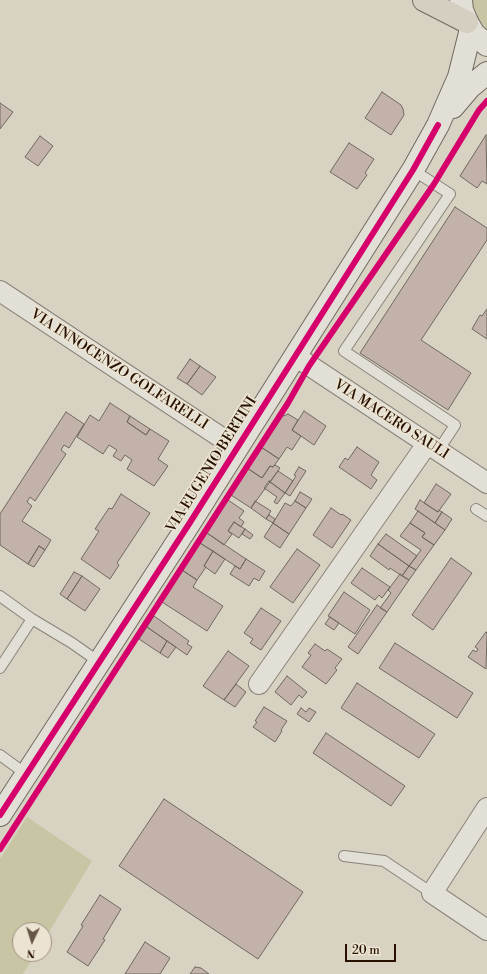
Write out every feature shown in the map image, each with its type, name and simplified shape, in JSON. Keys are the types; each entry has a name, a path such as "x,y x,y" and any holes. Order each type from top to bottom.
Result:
{"highway":[{"path":"424,0 469,25"}],"main road":[{"path":"461,0 462,10 474,34 487,45"},
{"name":"VIA EUGENIO BERTINI","path":"0,815 185,531 413,170 438,125 459,77 469,25"},
{"name":"VIA EUGENIO BERTINI","path":"438,125 470,87 487,74"}],"street":[{"name":"VIA INNOCENZO GOLFARELLI","path":"0,291 237,448"},
{"name":"VIA MACERO SAULI","path":"295,356 487,483"},
{"path":"259,684 432,447"},
{"path":"487,808 432,894 487,930"}],"lane":[{"path":"413,170 450,194 344,351 454,425 432,447"},
{"path":"476,509 487,516"},
{"path":"0,596 32,619 72,643 99,662"},
{"path":"0,668 32,619"},
{"path":"0,755 26,774"},
{"path":"344,856 384,862 432,894"}],"shaded area":[{"path":"473,0 487,0 487,30 479,20 473,5"},
{"path":"27,817 92,861 52,927 52,922 12,922 12,962 30,962 23,974 0,974 0,859"}],"building":[{"path":"382,92 401,105 403,109 404,115 391,135 365,118"},
{"path":"0,103 13,112 0,129"},
{"path":"486,135 487,184 482,181 477,188 460,176"},
{"path":"40,136 53,146 38,166 25,157"},
{"path":"349,143 374,159 365,173 367,175 357,189 330,172"},
{"path":"455,207 487,228 487,240 421,340 471,373 448,410 360,353"},
{"path":"487,309 487,339 472,329 480,315 482,316"},
{"path":"190,359 200,366 187,384 177,378"},
{"path":"200,366 216,377 202,395 187,384"},
{"path":"110,403 130,416 127,422 146,435 150,429 169,441 158,459 168,466 154,486 127,469 132,460 125,455 121,461 113,456 117,450 109,445 103,454 77,437 90,415 99,421"},
{"path":"304,411 326,426 314,445 292,430"},
{"path":"66,412 84,424 69,448 64,445 61,450 66,454 35,501 30,497 27,502 32,506 22,521 51,540 45,550 39,546 28,564 0,545 0,514"},
{"path":"288,414 298,420 292,430 301,436 292,450 287,447 279,459 261,447 281,417"},
{"path":"130,416 150,429 146,435 127,422"},
{"path":"261,447 279,459 273,467 270,466 262,478 247,468"},
{"path":"357,447 379,462 371,475 377,480 371,489 339,467 345,458 348,460"},
{"path":"275,465 280,468 251,508 231,495 247,468 262,478 270,466 273,467"},
{"path":"299,467 306,471 290,496 285,493 296,476 294,475"},
{"path":"278,471 293,481 285,493 270,482"},
{"path":"269,481 285,493 277,504 274,502 277,497 264,488"},
{"path":"436,484 451,494 438,512 424,503"},
{"path":"300,492 312,499 306,508 295,501"},
{"path":"121,494 150,513 117,563 119,565 110,579 81,559 99,531 95,529 109,508 112,509"},
{"path":"228,500 244,511 239,518 244,522 241,527 234,522 228,531 232,534 224,545 207,533"},
{"path":"420,500 438,512 439,510 442,512 435,523 415,509"},
{"path":"255,501 271,511 266,519 251,508"},
{"path":"295,501 306,508 289,534 273,523 285,503 291,506"},
{"path":"331,508 351,520 332,548 313,535"},
{"path":"418,511 445,530 434,545 422,537 425,533 410,523"},
{"path":"442,512 452,519 445,530 435,523"},
{"path":"269,515 275,519 273,523 266,519"},
{"path":"234,522 245,529 239,538 228,531"},
{"path":"273,523 289,534 280,548 264,537"},
{"path":"410,523 425,533 422,537 434,545 416,570 409,566 421,550 400,536"},
{"path":"245,529 253,535 250,539 242,534"},
{"path":"207,533 246,559 240,569 200,543"},
{"path":"386,534 417,556 409,566 378,544"},
{"path":"200,543 213,551 204,566 206,567 197,580 182,570"},
{"path":"378,544 409,566 402,576 390,568 389,570 370,556"},
{"path":"39,546 45,550 34,567 28,564"},
{"path":"297,549 320,565 293,603 270,587"},
{"path":"213,551 225,559 215,574 204,566"},
{"path":"451,558 472,573 433,630 412,615"},
{"path":"246,559 265,571 259,581 254,578 249,586 230,574 235,566 240,569"},
{"path":"409,566 416,570 409,580 402,576"},
{"path":"362,568 390,587 382,598 379,595 375,600 351,583"},
{"path":"182,570 197,580 193,587 223,606 207,631 162,602"},
{"path":"74,572 82,576 67,599 60,594"},
{"path":"400,574 409,580 387,612 380,608 391,593 388,590"},
{"path":"82,576 100,589 85,611 67,599"},
{"path":"344,592 370,610 355,634 328,616"},
{"path":"377,605 387,612 358,654 348,647"},
{"path":"261,608 281,621 261,650 250,643 253,639 244,633"},
{"path":"154,616 189,641 187,644 192,647 187,655 147,627"},
{"path":"330,617 339,623 334,630 325,624"},
{"path":"147,627 167,641 160,653 139,639"},
{"path":"486,632 486,669 468,657 473,650 476,652 478,649 475,647"},
{"path":"167,641 176,647 168,658 160,653"},
{"path":"395,643 473,693 457,718 379,668"},
{"path":"315,644 325,651 327,649 342,659 335,668 337,670 326,684 302,667 311,655 308,653"},
{"path":"228,651 249,666 224,700 203,686"},
{"path":"287,676 307,692 302,698 299,695 291,705 275,692"},
{"path":"357,683 435,734 419,758 341,708"},
{"path":"236,684 246,692 235,707 224,700"},
{"path":"264,707 287,721 275,742 253,727"},
{"path":"301,708 306,712 309,708 316,712 309,722 297,714"},
{"path":"326,733 405,786 391,806 313,753"},
{"path":"164,799 303,892 258,959 119,866"},
{"path":"100,895 121,909 103,939 105,940 88,966 67,952 83,926 81,925"},
{"path":"145,942 170,958 160,974 125,974"},
{"path":"195,967 201,968 209,974 190,974"}],"cycle path":[{"path":"0,849 288,403 309,366 434,184 479,110 487,101"},
{"path":"0,815 189,524 413,170 438,125"}]}
